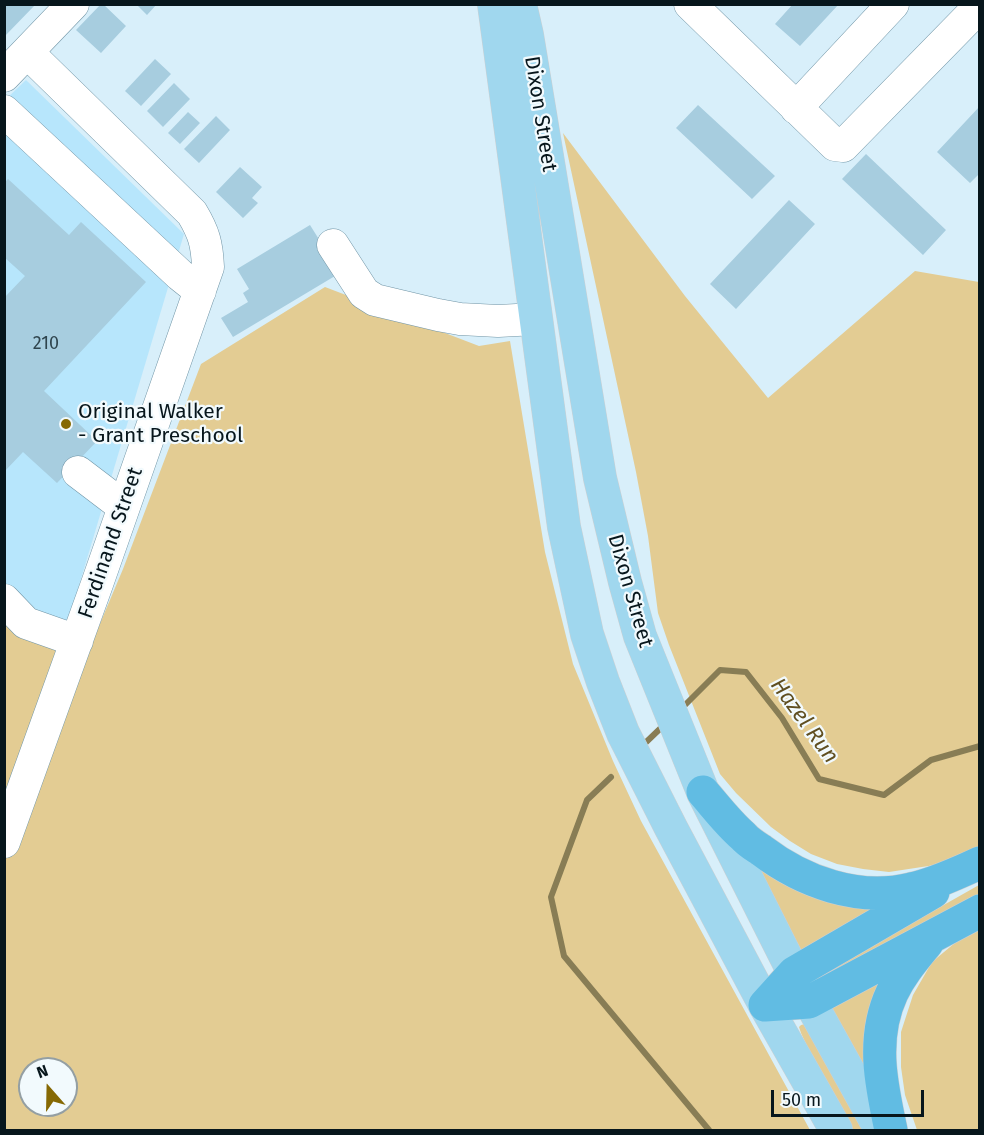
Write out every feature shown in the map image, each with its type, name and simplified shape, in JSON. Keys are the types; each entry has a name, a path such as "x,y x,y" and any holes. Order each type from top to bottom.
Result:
{"highway":[{"path":"703,792 743,837 771,858 820,884 853,892 881,893 910,890 937,882 979,863"},
{"path":"765,1005 794,973 929,895 979,863"},
{"path":"765,1005 809,1002 980,911"},
{"path":"891,1131 882,1092 878,1048 884,1014 892,993 906,970 932,937"}],"main road":[{"name":"Dixon Street","path":"494,4 564,527 587,634 623,733 670,828 836,1131"},
{"name":"Dixon Street","path":"524,14 600,478 640,636 703,792 809,1002 881,1131"}],"street":[{"path":"4,76 73,4"},
{"path":"690,4 835,145 843,146 980,6"},
{"path":"796,108 892,4"},
{"name":"Ferdinand Street","path":"4,842 14,784 77,641 207,267 207,248 202,230 192,213 27,52"},
{"path":"4,111 200,291"},
{"path":"333,245 364,293 375,300 460,319 498,321 536,319"},
{"path":"78,472 124,507"},
{"path":"4,600 26,623 77,641"}],"shaded area":[{"name":"Original Walker - Grant Preschool","path":"26,80 184,234 69,619 33,627 5,613 4,101"},
{"path":"563,133 685,296 768,398 915,271 979,282 979,846 966,854 935,865 889,872 837,864 811,854 771,827 720,774 658,613 648,536 636,472"},
{"path":"325,287 479,346 510,341 545,552 573,664 613,761 641,821 810,1130 5,1130 5,613 88,652 123,569 201,364"},
{"path":"751,856 892,903 804,956"},
{"path":"979,885 979,899 815,982 816,978 822,974"},
{"path":"979,927 979,1130 917,1130 905,1095 901,1067 901,1032 913,995 932,962 962,937"},
{"path":"881,976 870,1083 830,1006"},
{"path":"805,1024 867,1130 850,1130 823,1082 801,1033 799,1027"}],"building":[{"path":"4,4 36,4 4,37"},
{"path":"101,4 126,26 101,53 76,30"},
{"path":"136,4 157,4 147,15"},
{"path":"793,4 839,4 800,46 775,24"},
{"path":"155,59 171,74 141,106 125,91"},
{"path":"174,83 190,99 163,127 147,111"},
{"path":"698,105 775,176 752,199 676,128"},
{"path":"980,106 980,173 970,183 937,152"},
{"path":"188,112 200,123 180,144 168,133"},
{"path":"216,116 230,130 199,163 184,149"},
{"path":"866,154 946,230 923,255 842,179"},
{"path":"240,167 262,187 252,198 258,203 243,218 216,192"},
{"path":"8,179 69,235 81,222 146,282 44,391 97,441 57,483 23,452 4,472 4,298 25,276 4,257 4,183"},
{"path":"789,200 815,224 736,309 710,284"},
{"path":"310,225 340,273 233,337 221,318 248,302 243,293 249,289 237,269"}],"waterway":[{"name":"Hazel Run","path":"681,709 720,670 746,672 782,718 819,779 884,795 931,760 980,746"},
{"name":"Hazel Run","path":"640,748 665,724"},
{"name":"Hazel Run","path":"611,777 587,800 551,897 564,956 709,1130"}],"place":[{"name":"Original Walker - Grant Preschool","path":"66,424"}]}
